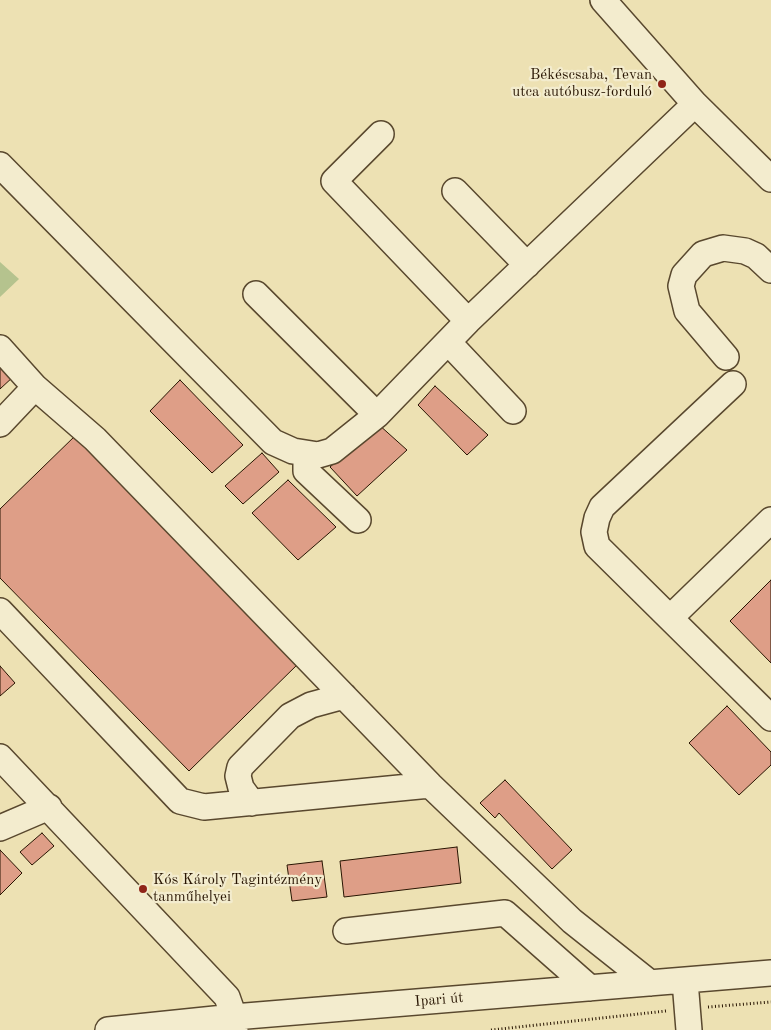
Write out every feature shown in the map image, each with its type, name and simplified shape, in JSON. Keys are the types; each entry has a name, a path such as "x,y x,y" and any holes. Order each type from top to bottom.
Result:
{"street":[{"path":"604,0 695,104 771,179"},
{"path":"0,165 273,442 293,451 318,455 332,451 377,415 468,322 695,104"},
{"path":"381,134 334,181 468,322"},
{"path":"455,191 527,265"},
{"path":"726,357 687,311 681,286 684,275 703,254 723,248 745,250 756,256 771,270"},
{"path":"256,294 377,415"},
{"path":"448,342 513,411"},
{"path":"0,348 35,387 95,439 430,785 572,921 650,983"},
{"path":"733,384 602,507 594,532 597,546 771,718"},
{"path":"0,424 35,387"},
{"path":"306,454 306,471 358,520"},
{"path":"670,618 771,520"},
{"path":"0,611 180,801 204,807 430,785"},
{"path":"252,803 240,788 238,776 240,767 290,716 311,705 344,696"},
{"path":"0,757 227,997 234,1024"},
{"path":"0,828 49,807"},
{"path":"346,931 505,913 590,988"},
{"name":"Ipari út","path":"121,1029 234,1024 590,988 771,973"},
{"path":"685,981 688,1019"}],"path":[{"path":"491,1030 688,1019 771,1002"}],"green space":[{"path":"0,262 19,279 0,297"}],"building":[{"path":"0,363 14,376 0,389"},
{"path":"180,380 243,445 212,473 150,411"},
{"path":"435,386 488,435 467,455 418,405"},
{"path":"378,424 407,450 357,496 330,467"},
{"path":"77,434 300,662 189,771 0,578 0,509"},
{"path":"262,453 279,472 243,504 225,486"},
{"path":"288,480 336,527 298,560 252,513"},
{"path":"771,580 771,663 730,621"},
{"path":"0,666 15,683 0,696"},
{"path":"727,706 771,752 771,765 739,795 689,743"},
{"path":"505,780 572,850 552,869 499,813 495,818 480,803"},
{"path":"42,833 54,846 32,865 20,852"},
{"path":"457,847 461,883 344,897 340,861"},
{"path":"0,850 22,873 0,895"},
{"path":"322,861 327,897 292,901 287,865"}],"place":[{"name":"Békéscsaba, Tevan utca autóbusz-forduló","path":"662,84"},
{"name":"Kós Károly Tagintézmény tanműhelyei","path":"143,889"}]}
